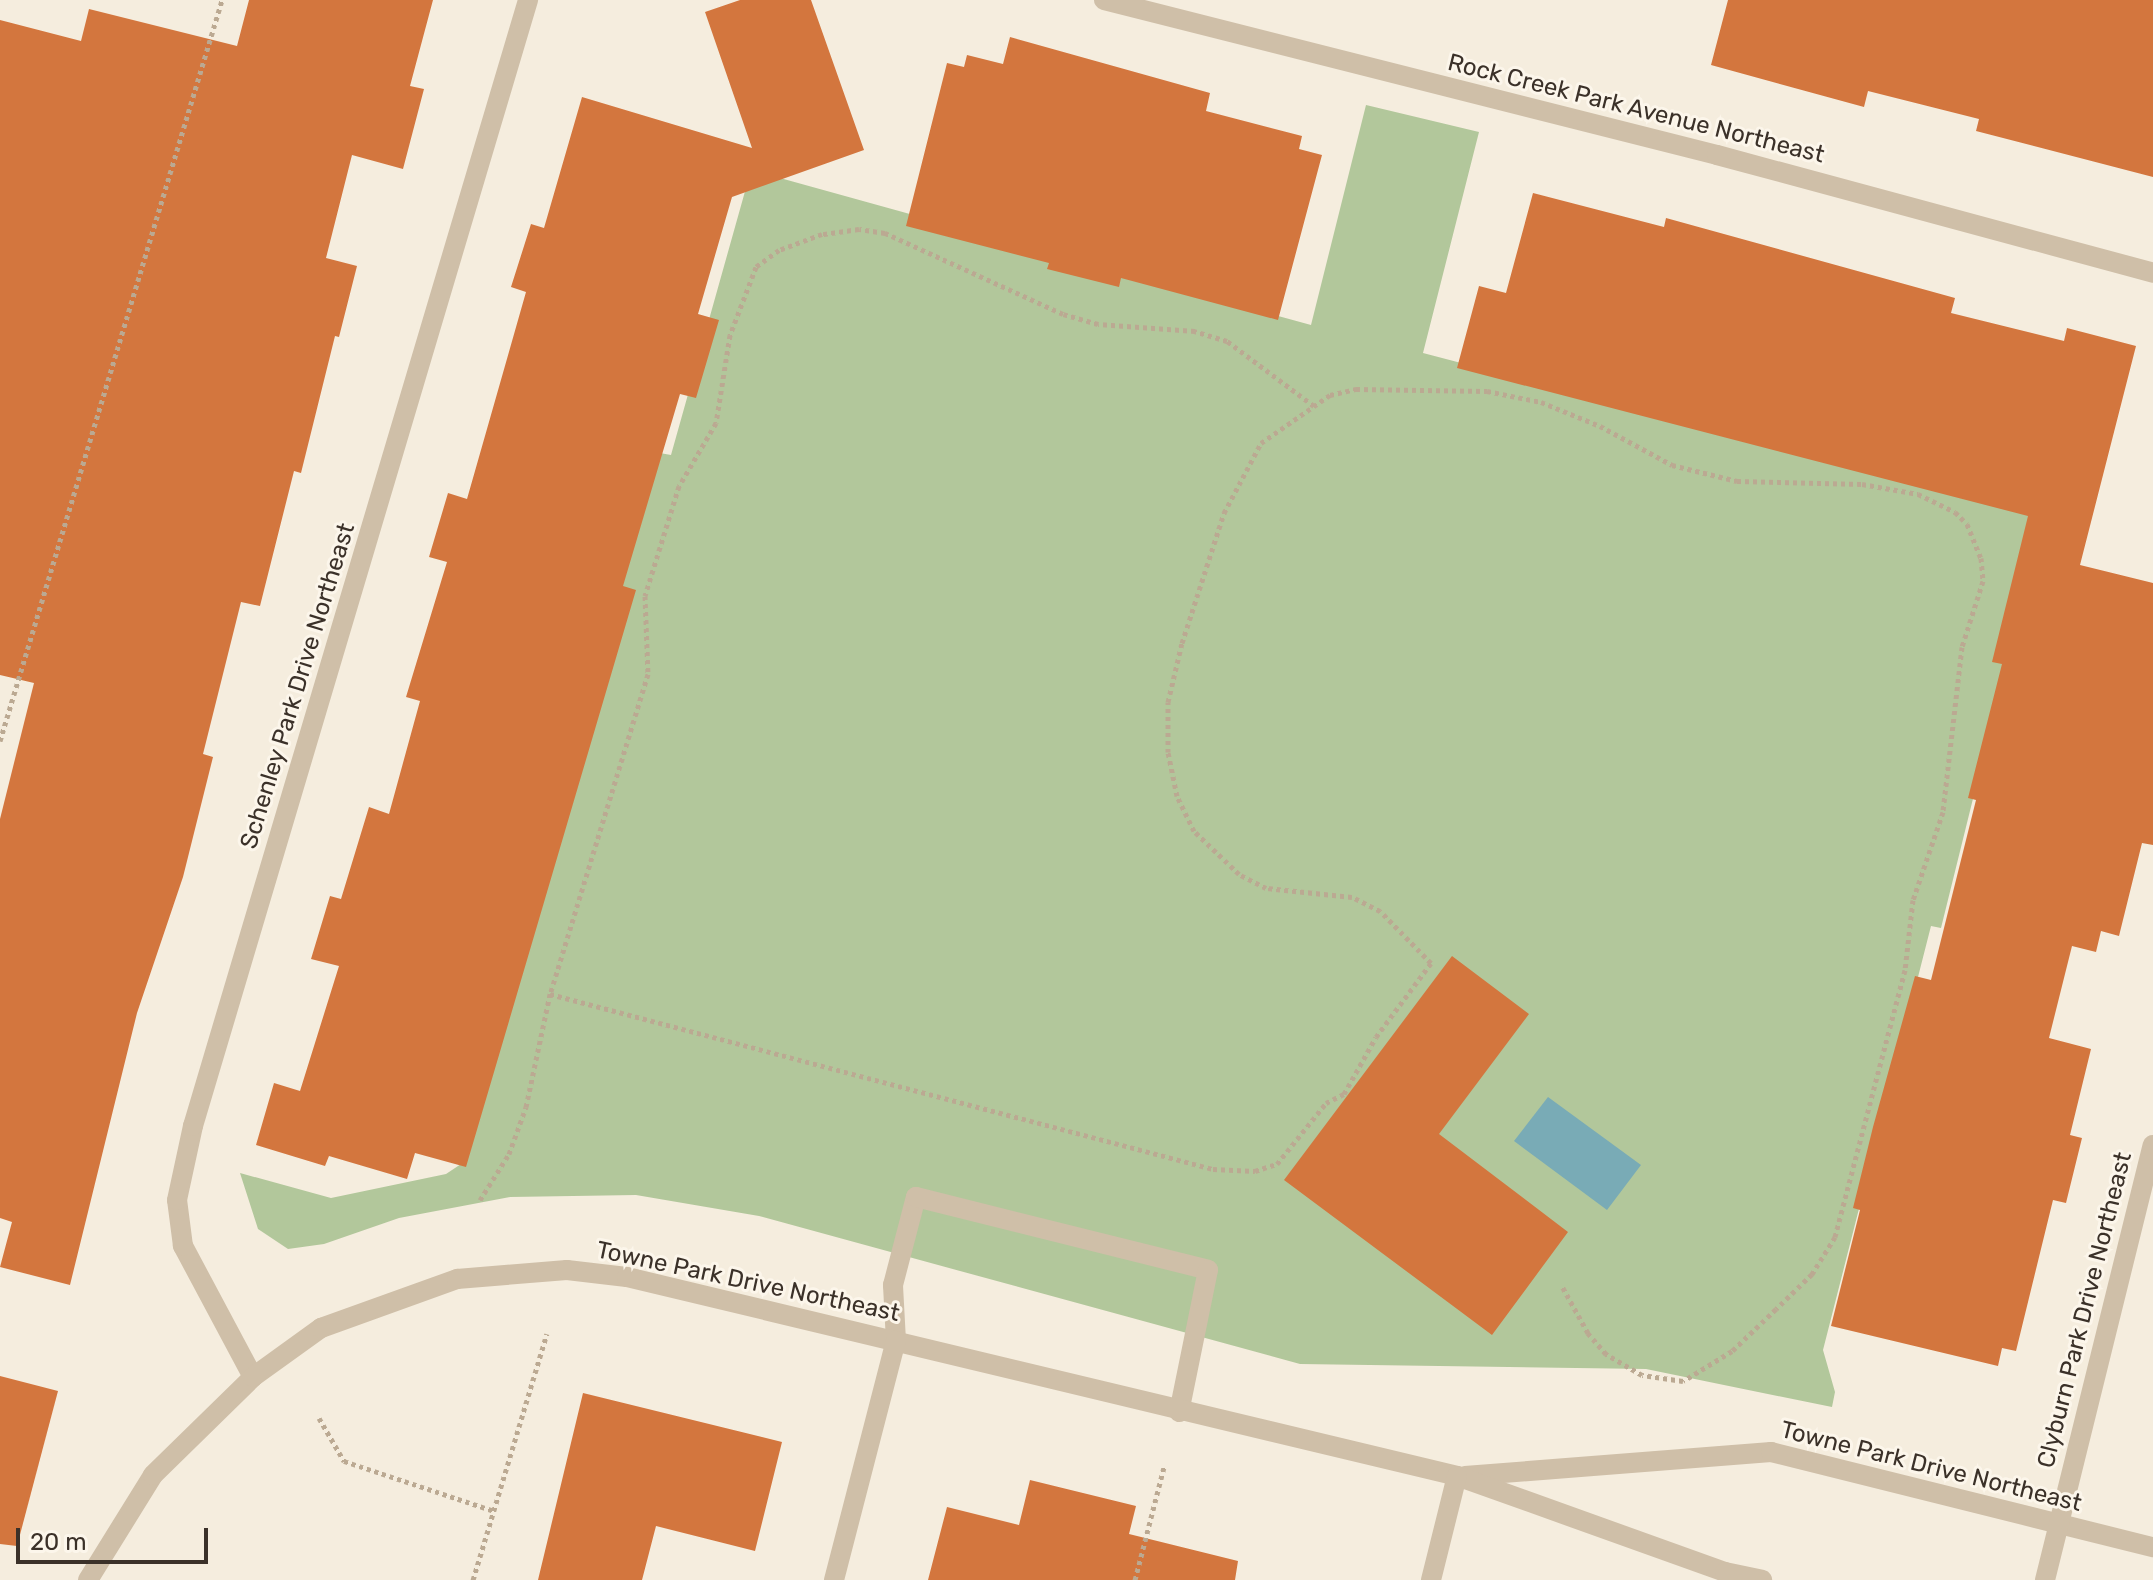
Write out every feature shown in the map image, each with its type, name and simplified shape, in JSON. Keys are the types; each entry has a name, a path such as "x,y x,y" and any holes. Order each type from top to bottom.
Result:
{"street":[{"name":"Schenley Park Drive Northeast","path":"253,1377 183,1246 177,1200 193,1126 528,0"},
{"name":"Rock Creek Park Avenue Northeast","path":"1104,0 1717,155 2153,273"},
{"name":"Clyburn Park Drive Northeast","path":"2045,1580 2153,1145"},
{"path":"834,1580 896,1341 893,1285 916,1197 1208,1270 1179,1412"},
{"name":"Towne Park Drive Northeast","path":"88,1580 153,1475 253,1377 321,1328 457,1279 519,1271 627,1277 1179,1412 1457,1476 1725,1572 1762,1580"},
{"name":"Towne Park Drive Northeast","path":"1457,1476 1771,1452 2058,1527 2153,1547"},
{"path":"1431,1580 1457,1476"}],"path":[{"path":"0,741 222,0"},
{"path":"480,1200 509,1154 526,1107 550,994 648,674 645,596 679,486 716,423 730,335 756,267 779,250 822,234 859,229 885,233 1063,314 1098,324 1195,331 1227,341 1314,406"},
{"path":"550,994 1213,1169 1255,1171 1277,1164 1326,1103 1344,1094 1376,1037 1431,963 1380,911 1352,897 1266,888 1211,853 1177,796 1168,752 1168,702 1182,643 1224,513 1261,443 1314,406 1356,389 1487,391 1541,402 1600,426 1672,465 1737,481 1862,484 1918,494 1955,512 1967,524 1981,558 1980,599 1962,647 1948,789 1913,900 1905,970 1835,1237 1812,1274 1765,1320 1704,1372 1683,1381 1642,1375 1606,1354 1588,1333 1562,1286"},
{"path":"473,1580 547,1334"},
{"path":"319,1418 344,1461 494,1511"},
{"path":"1135,1580 1164,1467"}],"green space":[{"path":"1366,105 1479,132 1423,353 1950,491 2038,493 2038,536 1941,928 1931,926 1823,1350 1835,1392 1832,1407 1646,1369 1300,1364 759,1216 636,1195 510,1197 399,1218 324,1244 288,1249 258,1229 240,1173 331,1198 446,1174 464,1162 654,452 671,455 751,170 1311,325"}],"water":[{"path":"1548,1097 1641,1165 1607,1210 1514,1141"}],"building":[{"path":"249,0 433,0 410,86 424,89 403,169 352,155 326,258 357,266 339,337 335,336 301,473 294,471 260,606 241,602 203,754 213,757 183,877 137,1013 70,1285 0,1267 12,1222 0,1218 0,819 34,683 0,675 0,20 81,41 89,9 237,46"},
{"path":"740,0 811,0 864,150 732,197 698,314 719,320 696,398 680,394 623,586 636,590 466,1167 415,1153 407,1179 329,1156 325,1166 256,1145 274,1083 300,1091 339,966 311,959 330,896 341,899 369,807 389,814 420,701 406,697 447,562 429,557 448,493 467,499 526,292 511,287 531,224 544,228 582,97 752,148 705,12"},
{"path":"1728,0 2153,0 2153,177 1976,131 1979,119 1868,91 1864,107 1711,65"},
{"path":"1010,37 1210,93 1206,111 1302,136 1299,149 1322,155 1278,320 1121,278 1119,287 1047,269 1049,263 906,226 947,63 964,67 967,55 1003,64"},
{"path":"1533,193 1664,227 1666,218 1955,298 1951,313 2064,341 2067,328 2136,346 2080,565 2153,583 2153,845 2142,843 2119,936 2101,931 2096,952 2072,946 2049,1038 2091,1049 2070,1135 2082,1138 2066,1203 2053,1200 2016,1351 2002,1348 1998,1366 1831,1326 1860,1210 1853,1208 1873,1127 1915,976 1931,980 1976,800 1968,798 2002,664 1992,662 2028,516 1457,368 1479,286 1506,293"},
{"path":"1452,956 1529,1014 1439,1134 1568,1232 1492,1335 1284,1180"},
{"path":"0,1376 58,1391 17,1546 0,1544"},
{"path":"583,1393 782,1442 755,1551 656,1526 642,1580 538,1580"},
{"path":"1030,1480 1136,1506 1129,1534 1238,1561 1235,1580 928,1580 947,1507 1019,1525"}]}
